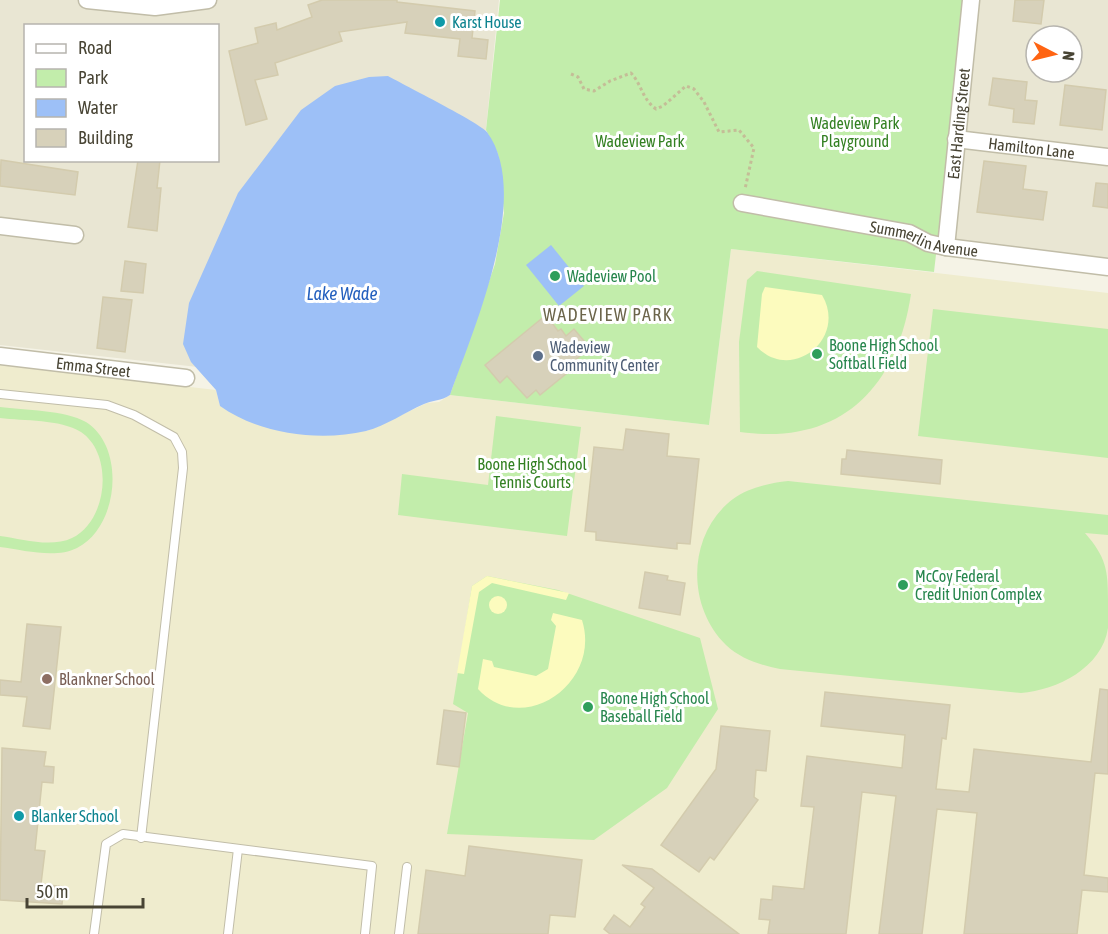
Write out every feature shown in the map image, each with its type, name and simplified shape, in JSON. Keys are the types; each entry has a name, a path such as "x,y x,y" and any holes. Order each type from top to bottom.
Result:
{"street":[{"path":"87,0 154,7 208,0"},
{"name":"East Harding Street","path":"946,248 971,0"},
{"name":"Hamilton Lane","path":"956,139 1108,156"},
{"name":"Summerlin Avenue","path":"742,203 909,233 928,243 946,248 1108,267"},
{"path":"0,226 75,235"},
{"name":"Emma Street","path":"0,356 186,378"}],"lane":[{"path":"0,394 107,405 134,415 174,436 182,452 183,468 141,838"},
{"path":"94,934 106,844 123,834 372,866 365,934"},
{"path":"228,934 238,849"},
{"path":"399,934 407,867"}],"path":[{"path":"571,74 578,77 584,89 594,91 610,81 631,73 639,81 646,101 656,109 663,106 686,86 694,89 719,132 739,130 754,148 742,203"}],"shaded area":[{"path":"0,0 499,0 459,396 0,345"},
{"path":"971,0 1108,0 1108,267 946,247"},
{"path":"731,249 1108,293 1108,934 0,934 0,365 216,390 220,406 367,431 427,403 439,402 450,395 709,425"}],"green space":[{"name":"Wadeview Park","path":"500,0 965,0 934,272 731,249 709,425 450,395 495,264 504,213 498,154 486,130"},
{"name":"Boone High School Softball Field","path":"757,271 911,294 904,327 892,357 877,383 858,404 834,419 807,430 775,434 740,432 739,342 747,280"},
{"path":"933,309 1108,329 1108,458 918,436"},
{"path":"0,407 67,415 86,422 99,434 107,449 112,467 109,505 102,523 91,538 77,548 49,553 0,547 0,536 46,543 72,538 84,529 93,517 99,503 102,471 99,455 92,442 81,432 52,423 0,418"},
{"name":"Boone High School Tennis Courts","path":"496,416 581,427 567,536 398,515 402,474 488,485"},
{"name":"McCoy Federal Credit Union Complex","path":"788,481 1108,515 1108,535 1085,533 1102,557 1106,572 1108,628 1104,642 1097,655 1087,665 1063,682 1021,693 780,669 744,658 726,645 713,629 704,611 697,570 700,550 707,531 718,514 733,499 759,487"},
{"name":"Boone High School Baseball Field","path":"487,576 558,590 700,638 718,709 667,788 594,840 447,834 468,713 453,704 472,586"}],"sand":[{"path":"765,287 822,295 828,311 828,327 822,340 812,351 799,358 785,360 771,357 757,347 762,294"},
{"path":"487,576 569,593 566,600 492,583 479,592 464,674 457,673 472,586"},
{"path":"498,596 504,599 507,605 504,611 498,614 492,611 489,605 492,599"},
{"path":"553,613 582,620 585,643 581,664 570,682 554,696 536,705 516,708 496,703 478,689 483,659 492,661 494,667 536,676 548,669 556,626 551,620"}],"water":[{"name":"Lake Wade","path":"388,76 481,127 487,132 500,159 504,191 502,226 484,300 450,395 424,404 373,429 329,436 271,429 236,416 220,406 216,390 191,362 183,344 189,303 238,193 301,110 335,86 369,77"},
{"name":"Wadeview Pool","path":"551,245 584,286 559,306 526,265"}],"building":[{"path":"322,0 397,0 397,2 475,11 472,38 488,40 486,59 458,56 460,39 405,33 407,22 339,32 342,41 275,63 278,75 255,80 267,119 246,125 229,51 258,43 255,28 276,23 277,30 312,17 308,5"},
{"path":"1015,0 1044,0 1041,24 1013,21"},
{"path":"993,78 1024,82 1027,84 1025,100 1037,101 1034,124 1013,122 1014,109 989,105"},
{"path":"1065,85 1106,90 1102,130 1060,125"},
{"path":"1,160 78,172 75,195 0,186"},
{"path":"984,161 1026,166 1023,189 1047,192 1043,220 977,212"},
{"path":"138,162 160,162 157,188 161,188 157,231 128,227"},
{"path":"1096,183 1108,184 1108,208 1093,206"},
{"path":"125,261 146,264 143,293 121,291"},
{"path":"103,297 132,300 125,352 97,348"},
{"name":"Wadeview Community Center","path":"546,315 558,331 561,329 566,336 574,329 590,348 569,365 572,369 540,395 536,390 527,398 507,376 500,383 485,365"},
{"path":"626,429 669,434 667,456 699,459 690,544 677,543 677,549 596,540 596,532 585,531 594,447 623,450"},
{"path":"847,450 942,460 940,484 841,474 842,459 846,459"},
{"path":"645,572 668,576 667,580 685,583 680,615 639,608"},
{"path":"27,624 61,627 50,729 23,726 27,697 0,695 0,680 21,682"},
{"path":"1100,689 1108,690 1108,774 1095,773 1084,875 1108,878 1108,892 1082,890 1077,934 964,934 977,813 937,809 922,934 879,934 896,796 862,792 846,934 768,934 770,920 759,919 761,899 772,900 773,886 804,889 814,807 801,806 807,756 902,768 905,735 821,726 825,692 950,705 946,739 942,738 936,789 969,792 974,749 1091,762"},
{"path":"444,710 466,713 459,767 437,764"},
{"path":"721,726 770,731 766,771 756,770 754,797 758,800 714,860 710,857 699,872 661,845 716,769"},
{"name":"Blanker School","path":"2,748 46,752 44,766 54,767 53,783 42,782 35,850 45,851 41,884 64,887 62,904 0,900"},
{"path":"469,846 582,860 575,917 550,915 548,934 418,934 426,870 465,876"},
{"path":"622,865 652,869 739,934 610,934 604,929 614,915 630,927 645,907 641,904 654,888"}],"place":[{"name":"Karst House","path":"440,22"},
{"name":"Wadeview Pool","path":"555,276"},
{"name":"Boone High School Softball Field","path":"817,354"},
{"name":"Wadeview Community Center","path":"538,356"},
{"name":"McCoy Federal Credit Union Complex","path":"903,585"},
{"name":"Blankner School","path":"47,679"},
{"name":"Boone High School Baseball Field","path":"588,707"},
{"name":"Blanker School","path":"19,816"}],"district":[{"name":"WADEVIEW PARK","path":"608,314"}],"park label":[{"name":"Wadeview Park Playground","path":"855,132"}]}
